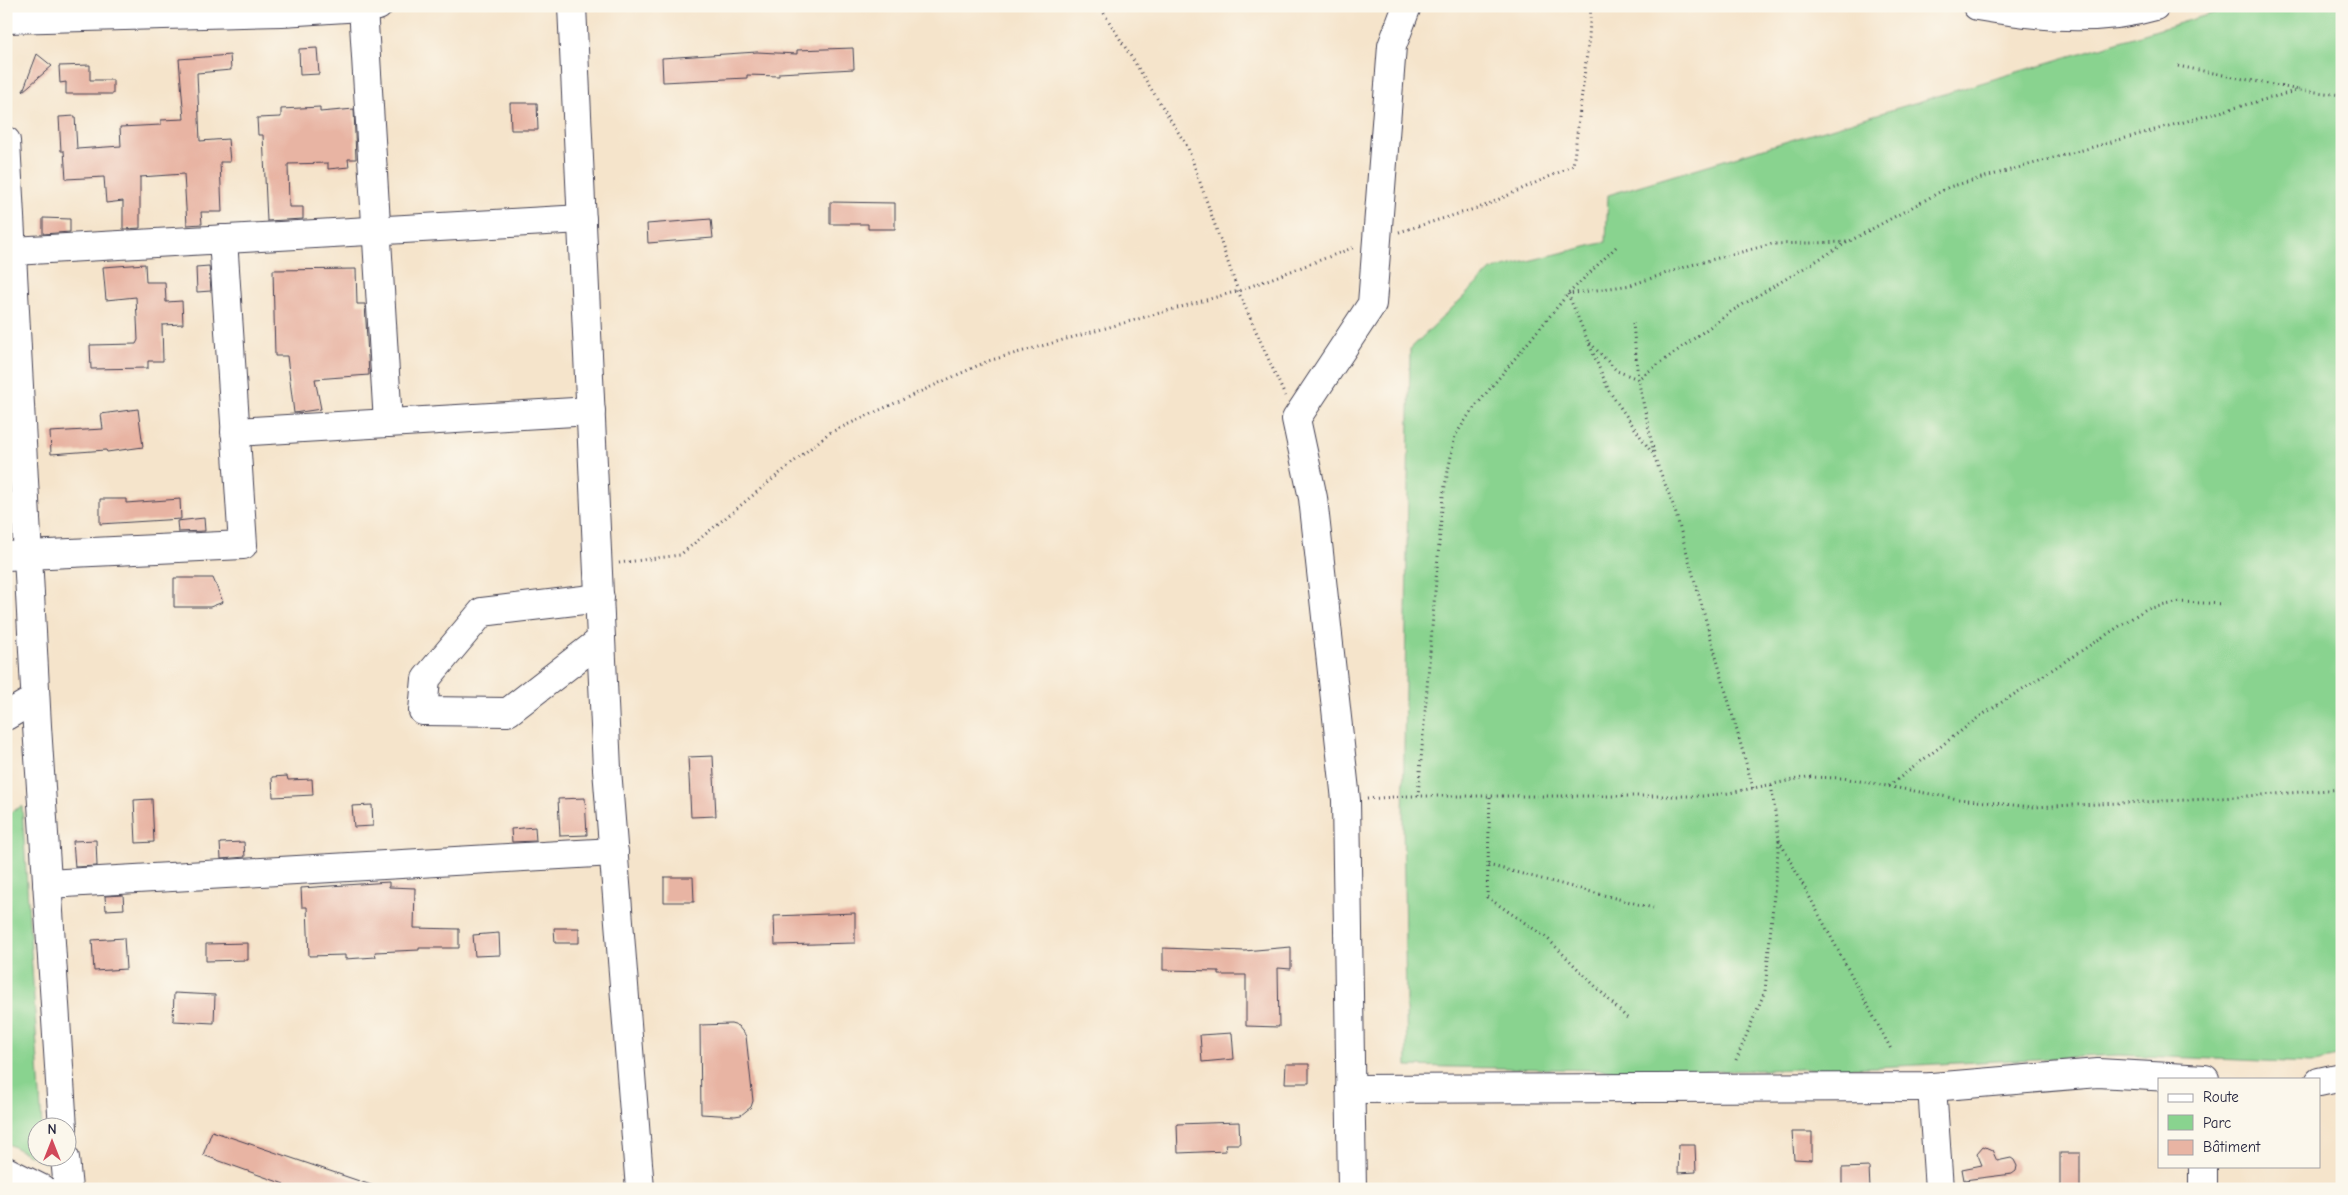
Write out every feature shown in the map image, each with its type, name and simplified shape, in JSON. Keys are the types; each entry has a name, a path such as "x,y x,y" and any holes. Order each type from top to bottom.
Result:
{"street":[{"path":"572,6 601,640 614,852 640,1189"},
{"path":"1352,1189 1346,800 1313,498 1296,419 1372,304 1392,46 1407,6"},
{"path":"1977,6 2064,17 2133,12 2155,6"},
{"path":"6,19 370,7 376,231 388,423"},
{"path":"6,141 13,250 13,379 17,556 35,699 63,1118"},
{"path":"13,250 582,220"},
{"path":"17,556 244,544 223,239"},
{"path":"235,432 591,411"},
{"path":"600,598 482,612 426,679 423,711 508,712 601,640"},
{"path":"6,716 35,699"},
{"path":"47,884 614,852"},
{"path":"1350,1089 1932,1087 2098,1073 2187,1078"},
{"path":"2320,1082 2342,1077"},
{"path":"1932,1087 1940,1189"},
{"path":"67,1168 68,1189"},
{"path":"2203,1168 2203,1189"},
{"path":"6,1171 42,1189"}],"path":[{"path":"1097,6 1102,10 1188,148 1238,291 1296,419"},
{"path":"598,566 680,555 828,433 988,361 1238,291 1377,238 1484,206 1573,166 1591,6"},
{"path":"2178,66 2299,90 2342,95"},
{"path":"1638,379 1732,311 1848,242 1949,187 2299,90"},
{"path":"1568,294 1631,285 1691,265 1772,244 1848,242"},
{"path":"1418,796 1443,496 1455,436 1470,413 1568,294 1617,246"},
{"path":"1568,294 1609,390 1654,456"},
{"path":"1633,323 1638,379 1654,456 1674,507 1753,788"},
{"path":"1588,340 1617,371 1638,379"},
{"path":"1888,786 1979,717 2146,609 2180,602 2223,604"},
{"path":"1346,800 1418,796 1702,796 1807,777 1843,778 1958,799 2031,807 2208,799 2342,789"},
{"path":"1736,1060 1765,991 1778,840 1771,784"},
{"path":"1490,796 1488,897 1547,938 1627,1018"},
{"path":"1778,840 1892,1051"},
{"path":"1488,864 1654,908"}],"green space":[{"path":"2237,6 2342,6 2342,1056 2311,1063 2119,1055 1877,1067 1689,1072 1407,1066 1403,821 1410,349 1491,270 1606,242 1608,195"},
{"path":"22,806 41,1118 28,1118 28,1154 6,1143 6,815"}],"building":[{"path":"317,48 319,74 300,75 299,49"},
{"path":"853,48 854,69 779,73 779,76 747,75 747,78 663,82 662,58 757,52 797,54 797,50"},
{"path":"37,54 52,66 23,91"},
{"path":"230,55 231,70 197,73 200,141 228,139 230,162 220,162 222,212 201,212 202,224 187,225 184,174 140,177 140,228 123,229 123,201 106,203 104,177 66,179 64,151 61,151 59,117 75,116 77,149 121,146 120,127 161,125 161,120 184,119 179,59"},
{"path":"90,65 90,80 113,80 113,94 66,94 66,82 60,83 59,66"},
{"path":"510,103 537,103 538,130 511,130"},
{"path":"320,107 320,112 354,109 356,159 348,159 349,167 328,169 328,163 288,164 289,207 303,207 303,219 267,221 263,135 258,135 257,118 281,117 281,109"},
{"path":"830,202 895,203 895,229 868,229 868,224 830,224"},
{"path":"43,218 70,219 70,232 43,234"},
{"path":"711,219 713,238 648,243 647,224"},
{"path":"145,264 146,282 165,282 166,302 182,301 183,324 162,325 163,361 148,361 148,368 91,369 90,345 136,344 138,340 136,297 106,300 103,267"},
{"path":"209,266 211,291 197,292 196,267"},
{"path":"356,269 357,304 365,304 369,375 315,379 321,409 294,413 287,356 275,356 273,270"},
{"path":"138,409 143,447 107,452 106,450 51,454 50,432 103,429 101,414"},
{"path":"100,499 126,499 126,503 180,499 181,519 100,524"},
{"path":"204,518 205,531 178,532 177,521"},
{"path":"174,578 213,578 223,602 210,607 174,607"},
{"path":"713,756 716,816 691,817 688,757"},
{"path":"287,776 288,780 312,779 313,795 273,797 272,777"},
{"path":"585,798 587,835 560,836 558,799"},
{"path":"152,799 154,842 136,843 134,800"},
{"path":"372,805 373,826 354,827 352,806"},
{"path":"535,827 536,841 512,842 511,829"},
{"path":"96,840 97,866 75,867 73,841"},
{"path":"244,842 245,857 221,859 220,843"},
{"path":"664,877 693,877 694,902 664,902"},
{"path":"389,882 389,887 415,888 414,928 459,929 459,948 419,948 419,950 375,952 376,957 345,959 345,955 309,956 307,907 302,907 301,888"},
{"path":"123,895 124,909 106,910 105,896"},
{"path":"855,913 855,943 775,945 774,916"},
{"path":"554,928 579,928 579,943 555,943"},
{"path":"499,933 500,955 475,956 473,935"},
{"path":"124,938 126,969 94,971 92,940"},
{"path":"248,943 248,960 206,961 206,944"},
{"path":"1291,947 1291,969 1278,968 1279,1027 1246,1026 1246,975 1219,975 1219,971 1163,970 1163,948 1244,951"},
{"path":"174,993 215,995 214,1023 173,1021"},
{"path":"731,1024 738,1026 746,1036 753,1101 751,1107 741,1115 735,1116 701,1114 700,1025"},
{"path":"1232,1033 1234,1059 1202,1062 1200,1035"},
{"path":"1286,1064 1309,1064 1309,1083 1285,1083"},
{"path":"1239,1122 1240,1144 1225,1144 1226,1151 1178,1153 1177,1124"},
{"path":"212,1131 374,1186 374,1189 282,1189 284,1184 203,1155"},
{"path":"1792,1132 1812,1132 1812,1160 1794,1159"},
{"path":"1679,1145 1695,1145 1696,1172 1678,1173"},
{"path":"1983,1146 1992,1150 1997,1161 2011,1158 2014,1160 2017,1166 2016,1171 2012,1174 1964,1180 1962,1169 1982,1165 1977,1153"},
{"path":"2060,1153 2080,1153 2080,1189 2060,1189"},
{"path":"1869,1167 1870,1189 1842,1189 1842,1168"}]}
